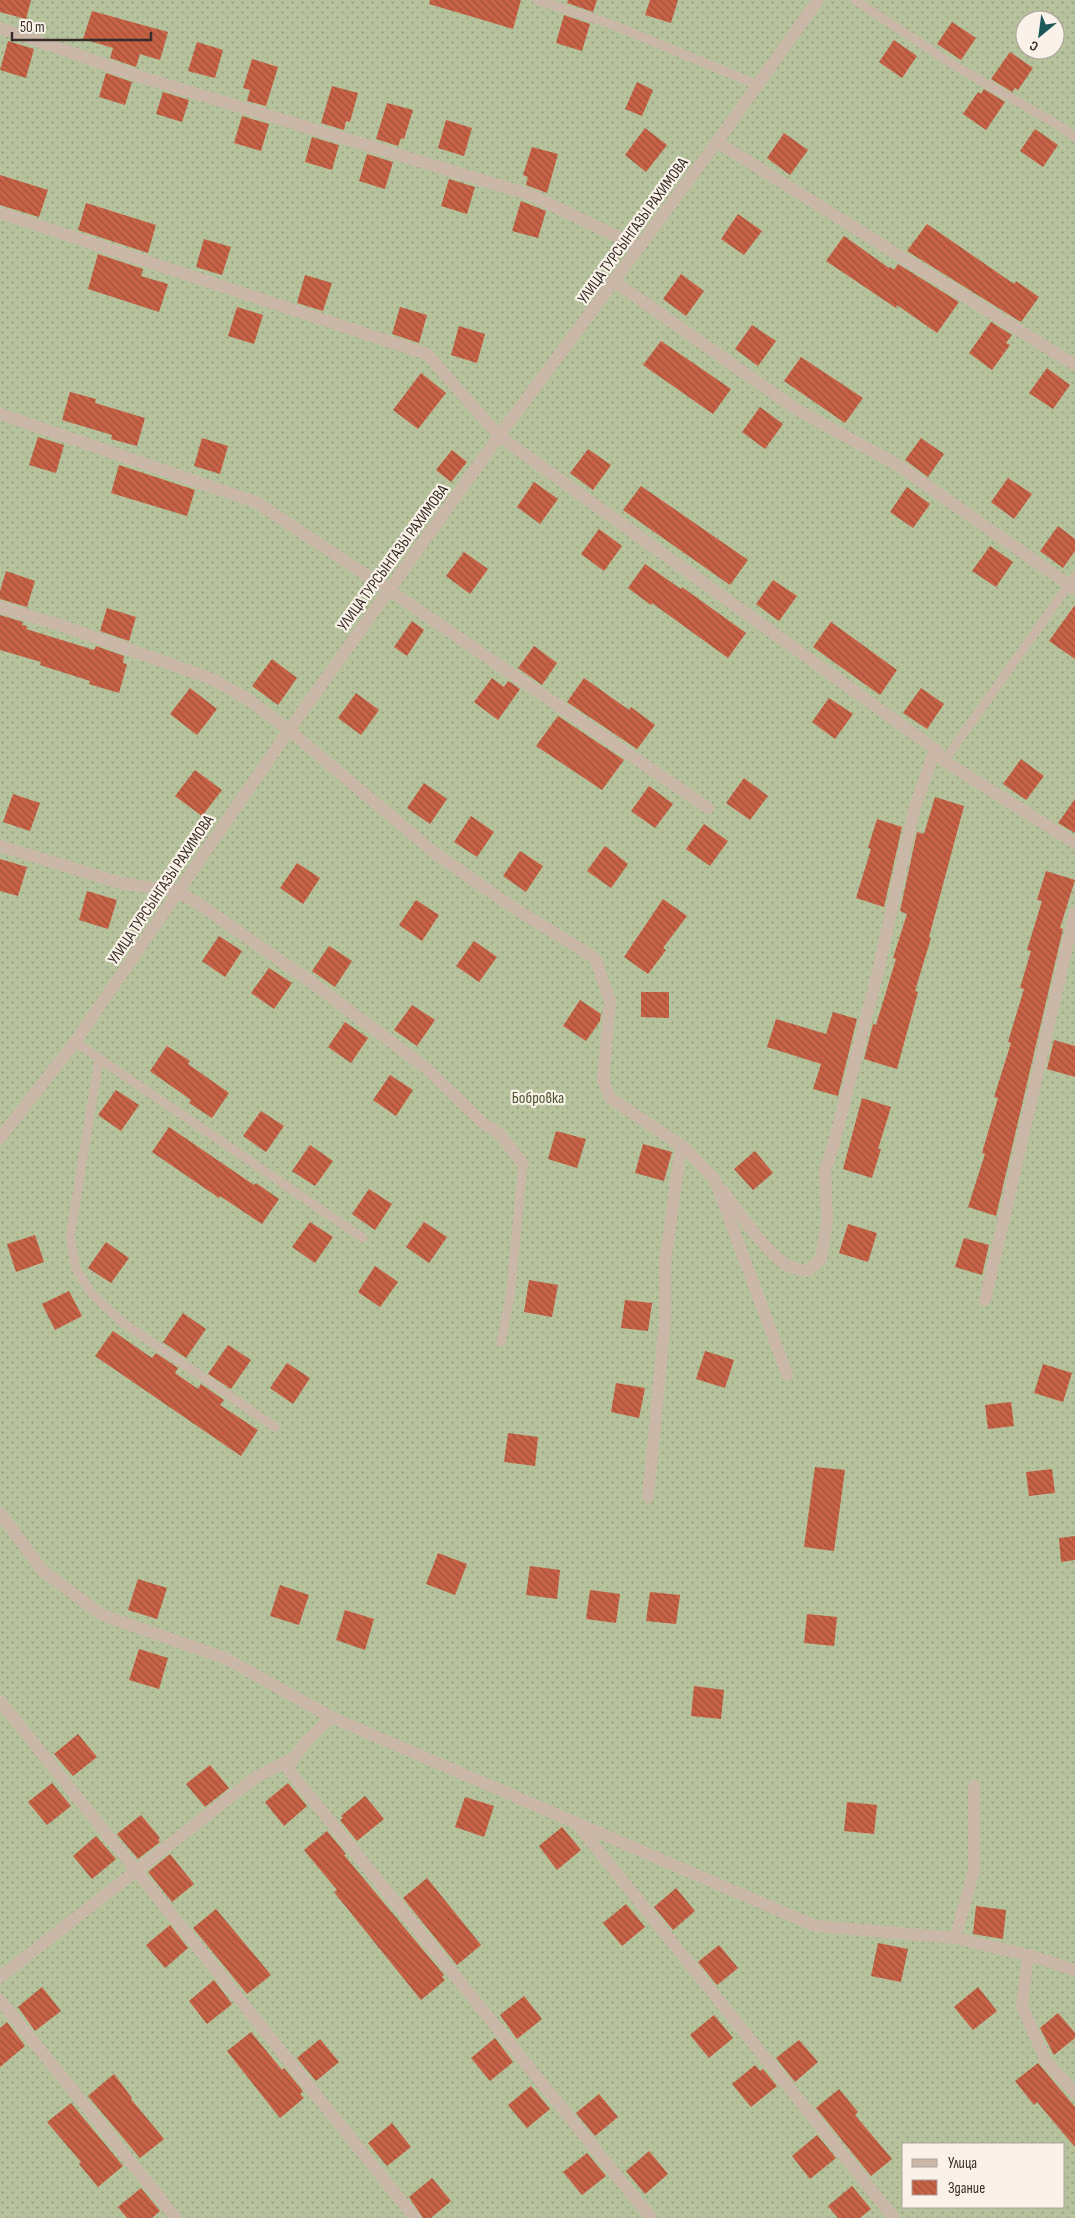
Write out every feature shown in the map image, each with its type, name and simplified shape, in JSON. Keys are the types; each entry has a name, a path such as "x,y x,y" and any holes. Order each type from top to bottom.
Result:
{"street":[{"name":"УЛИЦА ТУРСЫНГАЗЫ РАХИМОВА","path":"0,1138 75,1042 289,730 499,436 615,282 818,0"},
{"path":"0,28 138,76 531,195 640,247"},
{"path":"717,142 1075,365"},
{"path":"0,212 426,354 499,436 936,749 944,760 1075,843"},
{"path":"615,282 796,409 896,464 1073,583"},
{"path":"0,414 256,502 389,590 708,808"},
{"path":"0,607 60,625 212,679 249,700 289,730 436,854 514,908 595,958 610,1001 603,1080 610,1098 681,1145 714,1180 759,1238 778,1258 791,1267 807,1271 821,1259 827,1221 825,1170 833,1147 878,971 914,810 936,749"},
{"path":"0,846 121,883 178,892 199,904 311,982 426,1068 483,1123 500,1134 523,1164"},
{"path":"985,1300 1075,912"},
{"path":"648,1497 665,1321 664,1263 681,1145"},
{"path":"714,1180 787,1374"},
{"path":"0,1513 43,1570 102,1615 225,1658 331,1717 815,1926 955,1938 1075,1970"},
{"path":"0,1701 415,2218"},
{"path":"331,1717 305,1743 286,1768 651,2218"},
{"path":"0,1977 256,1777 294,1758"},
{"path":"955,1938 974,1870 974,1786"},
{"path":"576,1822 894,2218"},
{"path":"1028,1956 1022,2006 1046,2061 1075,2093"},
{"path":"0,2000 176,2218"}],"lane":[{"path":"537,0 608,23 758,84"},
{"path":"855,0 952,64 1063,128 1075,138"},
{"path":"944,760 1073,583"},
{"path":"75,1042 363,1238"},
{"path":"99,1059 70,1238 76,1269 92,1294 121,1321 275,1427"},
{"path":"501,1342 510,1297 523,1164"}],"green space":[{"name":"Бобровка","path":"0,0 1075,0 1075,2218 0,2218"}],"building":[{"path":"0,0 31,0 26,19 0,12"},
{"path":"430,0 521,0 513,29 429,4"},
{"path":"568,0 597,0 593,12 567,3"},
{"path":"650,0 678,0 671,23 645,15"},
{"path":"92,11 168,32 160,60 140,54 136,67 110,58 113,48 83,39"},
{"path":"564,15 590,24 582,51 556,43"},
{"path":"952,22 976,38 961,60 937,44"},
{"path":"894,40 917,56 902,78 879,62"},
{"path":"8,41 34,49 26,78 0,70"},
{"path":"197,42 223,50 215,78 188,71"},
{"path":"1010,52 1015,55 1015,60 1022,60 1033,68 1018,90 1015,88 1012,92 991,79"},
{"path":"252,59 278,67 266,106 247,101 250,90 243,88"},
{"path":"106,73 132,82 125,105 99,97"},
{"path":"637,82 653,90 642,116 625,109"},
{"path":"332,86 358,93 350,122 346,121 344,130 321,123"},
{"path":"984,89 1005,102 986,130 963,114 978,92 981,94"},
{"path":"163,92 189,100 182,122 156,114"},
{"path":"387,103 413,110 404,139 401,138 398,146 376,139"},
{"path":"242,116 269,124 261,151 234,143"},
{"path":"446,120 472,128 464,156 438,148"},
{"path":"645,128 667,145 646,172 625,155"},
{"path":"1035,129 1058,145 1043,167 1020,151"},
{"path":"784,133 808,150 790,175 767,158"},
{"path":"312,137 339,145 332,170 305,162"},
{"path":"532,147 558,154 547,193 526,185 528,177 523,175"},
{"path":"367,154 393,162 385,189 359,181"},
{"path":"0,175 48,190 39,217 0,205"},
{"path":"449,179 475,187 467,214 441,206"},
{"path":"521,201 546,211 538,238 512,231"},
{"path":"86,203 156,225 148,253 78,230"},
{"path":"738,214 762,231 744,255 721,239"},
{"path":"927,224 1014,284 1016,281 1039,297 1021,322 907,251"},
{"path":"844,236 889,268 894,270 898,264 959,302 937,333 897,305 896,308 826,261"},
{"path":"204,239 231,247 222,275 196,267"},
{"path":"98,254 143,269 141,276 168,284 159,312 88,289"},
{"path":"681,274 704,291 686,316 663,299"},
{"path":"305,275 332,283 323,311 297,303"},
{"path":"237,307 263,315 254,344 228,336"},
{"path":"400,307 427,315 419,343 392,334"},
{"path":"991,322 1012,335 1006,343 1010,345 992,370 969,353"},
{"path":"752,325 776,341 758,366 735,349"},
{"path":"459,326 485,334 477,363 451,355"},
{"path":"661,341 731,389 713,414 643,365"},
{"path":"801,357 863,398 845,423 784,381"},
{"path":"1047,368 1070,385 1053,409 1029,393"},
{"path":"421,373 446,393 418,429 393,410"},
{"path":"70,392 96,399 95,403 145,418 137,446 111,439 112,435 62,420"},
{"path":"760,407 783,424 765,449 742,432"},
{"path":"38,437 64,445 56,473 29,465"},
{"path":"202,438 228,446 220,474 194,466"},
{"path":"921,438 944,454 928,477 905,460"},
{"path":"588,449 611,465 593,490 570,473"},
{"path":"452,450 467,462 451,482 436,470"},
{"path":"119,465 195,490 187,516 111,493"},
{"path":"1008,478 1032,494 1014,519 991,502"},
{"path":"534,482 558,499 540,524 517,507"},
{"path":"641,486 748,560 730,585 623,510"},
{"path":"907,487 930,504 913,528 890,512"},
{"path":"1058,526 1075,539 1075,551 1063,568 1040,551"},
{"path":"599,529 622,546 604,571 581,554"},
{"path":"990,546 1013,562 996,587 972,571"},
{"path":"464,552 488,569 470,594 446,576"},
{"path":"645,564 681,589 682,587 746,633 728,658 628,588"},
{"path":"6,571 35,581 27,607 0,599 0,591"},
{"path":"773,580 797,596 779,621 756,604"},
{"path":"1075,605 1075,659 1049,641"},
{"path":"107,608 136,617 129,641 100,631"},
{"path":"0,615 23,622 22,625 27,626 26,629 94,650 96,646 124,656 123,663 127,664 119,693 89,684 90,681 40,665 41,662 0,650"},
{"path":"412,621 424,630 407,656 394,647"},
{"path":"831,622 897,670 880,695 813,647"},
{"path":"534,646 557,663 542,685 518,668"},
{"path":"272,659 297,678 278,705 252,686"},
{"path":"492,678 504,687 508,681 520,689 498,720 474,702"},
{"path":"584,678 629,710 631,707 655,725 637,749 567,702"},
{"path":"190,688 217,709 197,735 170,714"},
{"path":"921,688 944,704 927,729 903,713"},
{"path":"356,693 379,710 361,735 338,718"},
{"path":"829,698 853,714 835,739 812,722"},
{"path":"558,716 624,760 602,790 536,746"},
{"path":"1021,759 1044,776 1026,800 1003,784"},
{"path":"195,770 222,790 202,816 175,796"},
{"path":"744,778 768,796 750,820 726,803"},
{"path":"424,783 447,799 430,824 407,808"},
{"path":"649,786 673,804 655,828 631,811"},
{"path":"13,794 40,803 30,831 3,822"},
{"path":"935,797 964,806 929,937 931,938 915,991 918,992 897,1069 864,1059 873,1024 876,1025 896,959 893,958 907,914 900,911 917,832 924,834"},
{"path":"1075,799 1075,833 1058,823"},
{"path":"471,816 494,832 477,857 454,842"},
{"path":"877,819 902,827 884,907 856,898 871,849 868,848"},
{"path":"704,824 728,841 710,866 686,849"},
{"path":"605,846 628,864 611,888 587,871"},
{"path":"520,851 543,866 526,892 503,876"},
{"path":"0,859 27,867 18,896 0,891"},
{"path":"297,863 320,878 303,904 280,888"},
{"path":"1046,871 1075,880 1060,928 1063,929 996,1216 968,1207 985,1154 982,1153 998,1098 994,1097 1011,1043 1008,1042 1024,989 1020,988 1031,951 1027,950 1042,901 1037,900"},
{"path":"87,891 117,900 108,929 79,920"},
{"path":"663,899 687,916 663,948 666,950 648,974 624,957"},
{"path":"416,900 439,915 422,941 399,925"},
{"path":"219,936 242,951 225,977 202,961"},
{"path":"474,941 497,957 479,982 456,966"},
{"path":"329,946 352,961 335,987 312,971"},
{"path":"269,968 292,983 274,1009 251,993"},
{"path":"641,992 669,992 669,1018 641,1017"},
{"path":"580,1000 601,1014 600,1021 586,1041 563,1026"},
{"path":"412,1005 435,1020 417,1046 394,1030"},
{"path":"833,1012 857,1019 838,1096 813,1089 821,1064 767,1047 776,1019 826,1034"},
{"path":"345,1022 368,1038 351,1063 328,1047"},
{"path":"1054,1040 1075,1046 1075,1077 1047,1069"},
{"path":"167,1046 190,1061 188,1064 229,1093 212,1118 189,1103 191,1100 150,1071"},
{"path":"390,1075 413,1090 396,1116 373,1100"},
{"path":"116,1090 139,1105 121,1131 98,1115"},
{"path":"862,1098 891,1107 878,1149 881,1149 872,1178 843,1169"},
{"path":"261,1111 284,1126 266,1152 243,1136"},
{"path":"169,1127 254,1185 256,1183 279,1199 262,1224 220,1196 219,1198 152,1152"},
{"path":"556,1131 586,1139 577,1168 548,1159"},
{"path":"643,1144 672,1152 664,1181 635,1173"},
{"path":"310,1145 333,1161 315,1186 292,1171"},
{"path":"755,1151 773,1173 753,1190 734,1169"},
{"path":"369,1189 392,1204 375,1230 352,1214"},
{"path":"310,1222 333,1237 315,1263 292,1247"},
{"path":"424,1222 447,1237 429,1263 406,1247"},
{"path":"848,1224 877,1233 868,1262 839,1253"},
{"path":"35,1235 44,1262 16,1272 7,1244"},
{"path":"964,1238 989,1245 982,1275 955,1267"},
{"path":"106,1242 129,1258 111,1283 88,1268"},
{"path":"375,1266 398,1282 380,1307 358,1292"},
{"path":"529,1280 558,1285 552,1317 524,1312"},
{"path":"69,1291 82,1316 55,1330 42,1304"},
{"path":"625,1300 652,1303 648,1331 621,1328"},
{"path":"183,1313 206,1329 186,1358 163,1342"},
{"path":"113,1331 152,1358 156,1353 178,1368 175,1373 198,1389 201,1384 224,1400 220,1405 258,1430 241,1456 95,1356"},
{"path":"228,1345 251,1360 231,1389 208,1374"},
{"path":"705,1351 734,1360 725,1388 696,1379"},
{"path":"287,1363 310,1378 293,1404 270,1388"},
{"path":"1043,1364 1072,1373 1063,1402 1034,1393"},
{"path":"616,1383 645,1388 639,1418 611,1412"},
{"path":"1011,1402 1014,1426 988,1429 985,1405"},
{"path":"508,1433 538,1437 535,1466 504,1462"},
{"path":"815,1467 845,1470 834,1551 804,1547"},
{"path":"1052,1469 1055,1493 1029,1496 1026,1472"},
{"path":"1075,1536 1075,1560 1061,1562 1059,1538"},
{"path":"438,1553 467,1564 455,1595 426,1584"},
{"path":"530,1566 560,1570 557,1599 526,1595"},
{"path":"138,1579 167,1588 157,1619 128,1610"},
{"path":"280,1585 309,1595 299,1625 270,1616"},
{"path":"590,1590 620,1594 616,1623 586,1619"},
{"path":"650,1592 680,1595 676,1624 646,1621"},
{"path":"345,1610 374,1619 365,1650 336,1640"},
{"path":"807,1614 837,1617 834,1646 804,1643"},
{"path":"139,1649 168,1658 159,1689 129,1680"},
{"path":"694,1686 724,1690 721,1719 691,1716"},
{"path":"78,1734 97,1757 73,1776 54,1754"},
{"path":"210,1765 229,1788 205,1807 186,1784"},
{"path":"52,1783 71,1806 47,1825 28,1802"},
{"path":"288,1783 307,1806 284,1826 265,1802"},
{"path":"365,1796 384,1819 357,1841 340,1820 343,1818 341,1816"},
{"path":"465,1797 494,1806 484,1837 455,1827"},
{"path":"847,1802 877,1805 874,1834 844,1831"},
{"path":"141,1815 160,1838 158,1840 160,1842 138,1859 117,1834"},
{"path":"562,1827 581,1850 557,1870 539,1846"},
{"path":"327,1831 346,1854 344,1855 444,1975 442,1977 445,1980 421,2000 334,1892 337,1890 304,1850"},
{"path":"96,1836 116,1859 92,1879 73,1856"},
{"path":"170,1854 194,1884 172,1902 148,1872"},
{"path":"427,1878 481,1945 457,1965 403,1898"},
{"path":"676,1888 695,1911 673,1930 654,1907"},
{"path":"626,1904 645,1927 622,1946 603,1923"},
{"path":"976,1906 1006,1910 1003,1939 973,1934"},
{"path":"216,1909 271,1975 247,1994 193,1928"},
{"path":"170,1925 188,1948 165,1968 146,1945"},
{"path":"878,1943 908,1949 901,1982 871,1976"},
{"path":"719,1945 738,1968 717,1985 698,1962"},
{"path":"214,1980 232,2004 207,2024 189,2001"},
{"path":"42,1987 61,2011 35,2031 18,2007"},
{"path":"978,1987 997,2011 973,2030 954,2007"},
{"path":"524,1996 542,2019 517,2039 500,2015"},
{"path":"1058,2013 1075,2033 1075,2038 1054,2055 1040,2028"},
{"path":"714,2015 733,2038 709,2058 690,2035"},
{"path":"7,2022 25,2046 0,2067 0,2028"},
{"path":"251,2032 282,2070 284,2068 303,2091 300,2094 304,2098 280,2118 227,2051"},
{"path":"495,2038 513,2062 490,2081 471,2058"},
{"path":"320,2039 339,2062 316,2081 297,2058"},
{"path":"799,2040 818,2062 795,2082 776,2058"},
{"path":"1038,2063 1075,2107 1075,2147 1037,2102 1034,2105 1015,2081"},
{"path":"755,2065 760,2071 763,2069 777,2086 751,2107 732,2084"},
{"path":"114,2074 131,2099 164,2139 140,2158 88,2096"},
{"path":"531,2086 550,2109 527,2128 508,2105"},
{"path":"839,2089 858,2112 855,2115 892,2159 871,2176 816,2108"},
{"path":"599,2094 618,2117 595,2136 576,2113"},
{"path":"71,2103 123,2166 98,2187 79,2164 81,2162 47,2122"},
{"path":"392,2123 411,2147 387,2166 368,2143"},
{"path":"817,2135 836,2158 810,2179 792,2156"},
{"path":"649,2151 668,2174 645,2194 626,2171"},
{"path":"587,2153 606,2176 582,2195 563,2172"},
{"path":"432,2178 451,2201 431,2218 423,2218 409,2197"},
{"path":"852,2186 871,2209 860,2218 838,2218 828,2206"},
{"path":"141,2188 160,2211 152,2218 127,2218 118,2207"}]}
